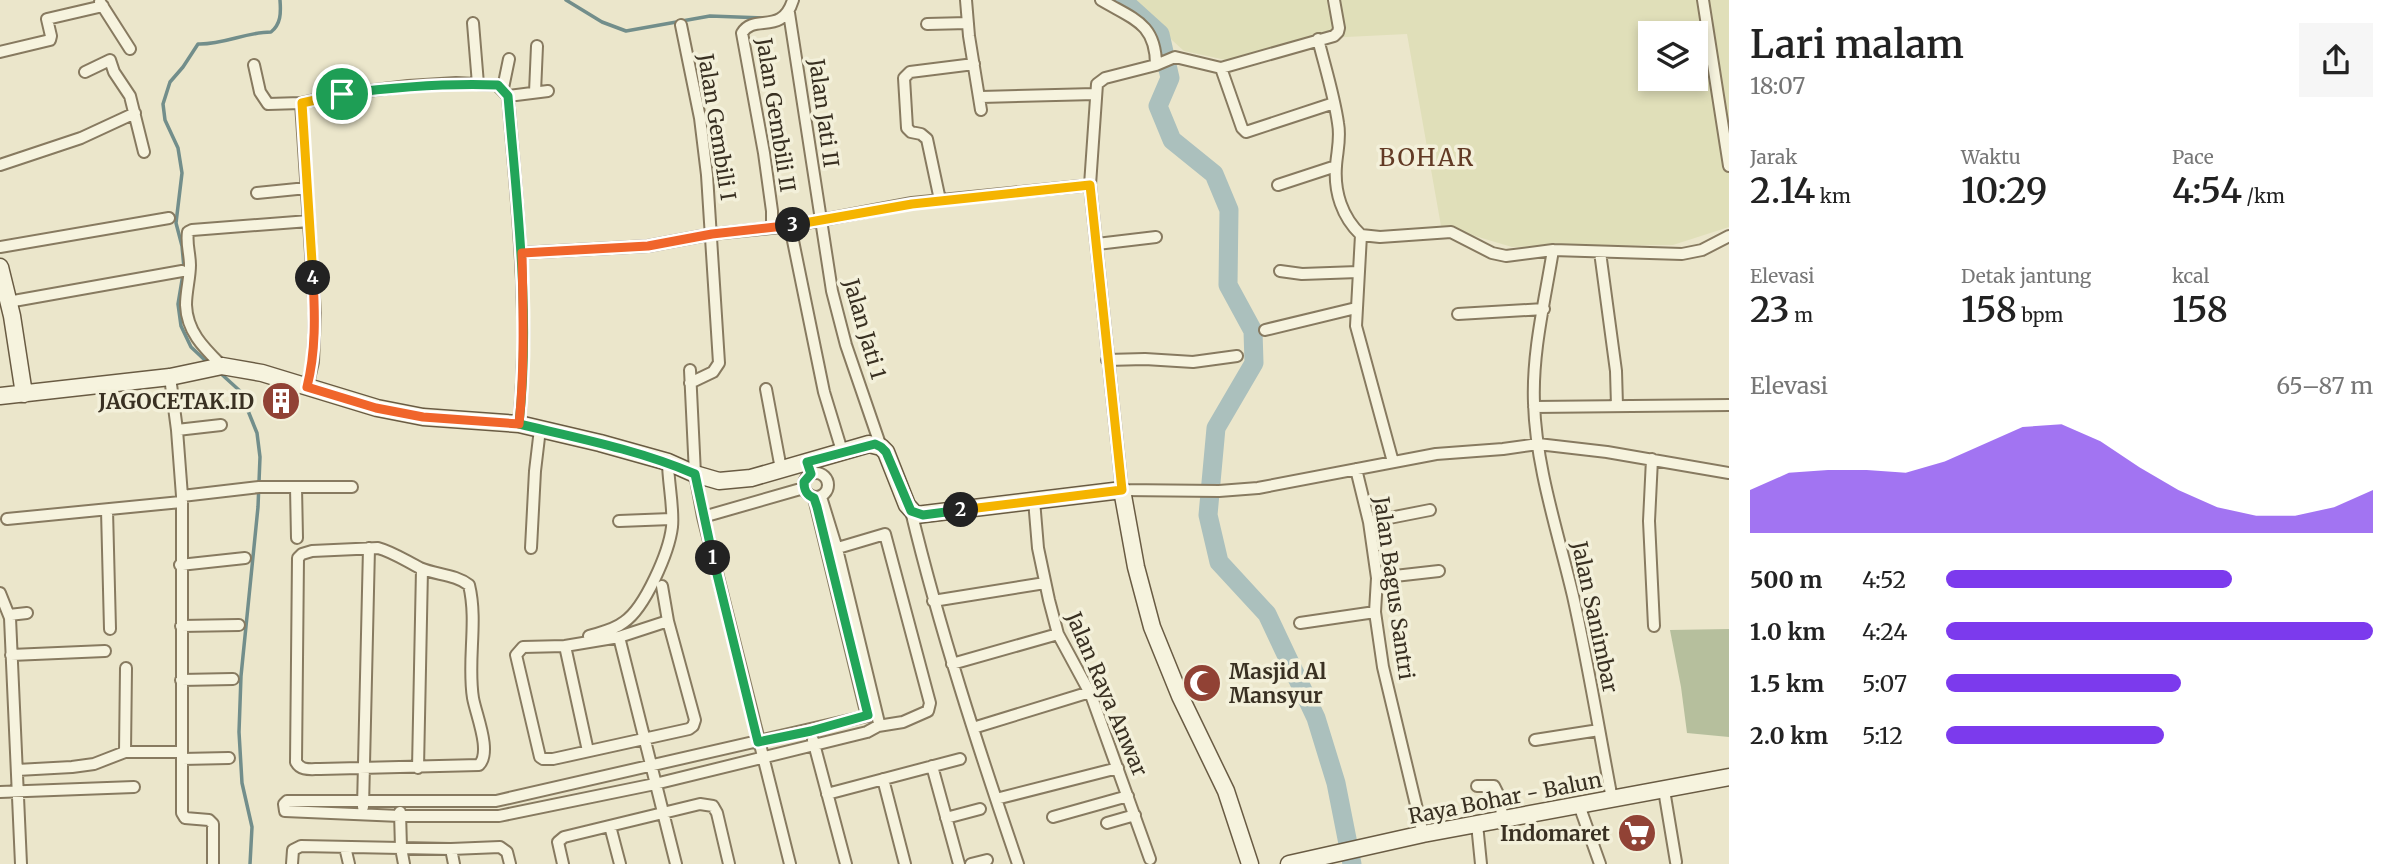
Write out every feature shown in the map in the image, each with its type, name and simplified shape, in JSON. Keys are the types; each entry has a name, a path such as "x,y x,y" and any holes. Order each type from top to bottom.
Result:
{"street":[{"name":"Jalan Gembili II","path":"772,228 764,153 741,33 749,25 770,23 789,13 793,0"},
{"path":"966,0 981,110"},
{"path":"1101,0 1142,24 1150,33 1158,64"},
{"path":"1250,864 1226,791 1180,696 1152,627 1136,567 1122,490 1090,185 1095,94 1097,84 1103,79 1175,57 1221,68 1334,36 1339,28 1334,0"},
{"path":"1703,0 1729,166"},
{"path":"0,52 50,40 47,19 101,2 130,49"},
{"name":"Jalan Jati II","path":"789,13 820,220"},
{"path":"473,23 478,84"},
{"path":"927,24 968,23"},
{"name":"Jalan Gembili I","path":"681,25 700,118 712,234 719,363 713,372 690,383"},
{"path":"1318,39 1340,134 1336,186 1345,215 1361,235 1356,309 1358,338 1393,462"},
{"path":"535,92 537,46"},
{"path":"509,59 505,92 522,253 524,326 519,424"},
{"path":"85,72 110,60 114,72 130,96 144,152"},
{"path":"940,200 929,143 924,135 911,132 907,128 904,78 910,72 974,64"},
{"path":"254,65 260,92 268,104 302,103 342,94 408,86 478,84 498,85 505,92 548,91"},
{"path":"1221,68 1241,126 1246,132 1334,103"},
{"path":"981,97 1095,94"},
{"path":"302,103 315,313 313,362 307,387"},
{"path":"0,165 81,138 135,113"},
{"path":"1278,185 1336,166"},
{"path":"522,253 648,246 712,234 790,226 940,200 1090,185"},
{"path":"257,193 307,188"},
{"path":"0,247 169,218"},
{"name":"Jalan Jati 1","path":"820,220 832,291 846,345 881,447"},
{"path":"217,366 192,332 188,319 188,232 309,221"},
{"path":"790,226 824,392 842,451"},
{"path":"1361,235 1405,236 1448,232 1459,234 1499,255 1553,250 1682,254 1709,247 1729,236"},
{"path":"1097,244 1156,237"},
{"name":"Jalan Sanimbar","path":"1553,250 1535,366 1534,407 1538,443 1554,523 1573,596 1612,799"},
{"path":"1600,252 1616,371 1617,406"},
{"path":"8,302 182,271"},
{"path":"1280,271 1301,274 1358,272"},
{"path":"1,278 8,302 24,394"},
{"path":"1265,330 1356,309"},
{"path":"1458,314 1544,309"},
{"path":"1107,360 1193,362 1237,356"},
{"path":"0,396 170,376 217,366 262,373 376,408 423,417 519,424 667,462 719,481 751,478 781,469 809,468 842,451 869,444 881,447 911,511 952,664 1018,864"},
{"path":"690,370 695,474 703,517 790,864"},
{"path":"170,376 177,430 181,499 182,813 185,818 209,820 213,824 213,864"},
{"path":"766,389 781,469"},
{"path":"1534,407 1729,405"},
{"path":"177,430 221,425"},
{"path":"531,548 540,429"},
{"path":"911,511 923,515 1122,490 1219,491 1258,488 1436,454 1503,449 1538,443 1729,472"},
{"path":"1652,459 1649,521 1654,626"},
{"path":"580,638 612,629 627,621 651,585 664,558 672,526 667,462"},
{"path":"809,468 823,475 828,482 827,491 818,497 810,496 804,488 809,468"},
{"name":"Jalan Bagus Santri","path":"1356,469 1369,522 1377,578 1375,612 1383,667 1423,834"},
{"path":"7,519 107,510 259,487 352,487"},
{"path":"296,487 297,538"},
{"path":"703,517 804,488"},
{"path":"818,497 853,636 868,715 811,731 496,801 287,801 283,808 286,812 499,816 656,783 917,718 928,711 930,703 885,534 833,550"},
{"name":"Jalan Raya Anwar","path":"1034,500 1038,548 1058,634 1077,675 1090,692 1150,859"},
{"path":"107,510 110,629"},
{"path":"1369,522 1430,510"},
{"path":"620,521 671,519"},
{"path":"363,814 369,548"},
{"path":"369,548 387,550 422,569 463,580 469,585 472,606 470,681 484,757 479,765 303,769 296,762 298,558 312,551 369,548"},
{"path":"180,565 245,558"},
{"path":"418,768 422,569"},
{"path":"1377,578 1439,571"},
{"path":"933,601 1045,583"},
{"path":"662,586 668,621 695,720 693,726 553,760 540,757 516,655 523,647 565,646 619,637 668,621"},
{"path":"0,594 9,615 22,864"},
{"path":"1300,622 1375,612"},
{"path":"9,615 27,613"},
{"path":"181,626 239,625"},
{"path":"952,664 1058,634"},
{"path":"853,636 878,726"},
{"path":"619,637 676,864"},
{"path":"565,646 588,751"},
{"path":"0,664 12,659 105,651"},
{"path":"125,752 126,668"},
{"path":"181,680 233,679"},
{"path":"973,728 1090,692"},
{"path":"1535,740 1599,730"},
{"path":"811,731 846,864"},
{"path":"17,770 72,767 109,759 125,752 229,758"},
{"path":"827,794 960,760"},
{"path":"932,766 959,864"},
{"path":"996,799 1118,768"},
{"name":"Raya Bohar - Balun","path":"1289,864 1423,834 1729,778"},
{"path":"883,779 905,864"},
{"path":"573,783 577,800"},
{"path":"1477,786 1494,786 1499,796 1503,820"},
{"path":"0,792 134,787"},
{"path":"1664,789 1676,862"},
{"path":"1053,817 1128,796"},
{"path":"496,801 499,816"},
{"path":"400,802 404,864"},
{"path":"563,864 559,839 700,804 713,806 729,864"},
{"path":"1578,806 1600,864"},
{"path":"946,818 980,809"},
{"path":"1107,823 1135,815"},
{"path":"1477,824 1481,864"},
{"path":"610,826 621,864"},
{"path":"292,864 293,850 301,846 503,848 510,864"},
{"path":"345,847 349,864"},
{"path":"451,849 454,864"},
{"path":"971,864 987,860"}],"green space":[{"path":"1128,0 1729,0 1729,227 1673,245 1512,247 1441,226 1407,34 1326,38 1226,60 1184,51"},
{"path":"1729,629 1729,737 1687,733 1670,630"}],"waterway":[{"path":"209,364 191,347 181,326 178,304 184,268 176,223 182,173 178,148 165,120 163,104 170,82 198,44 271,32 280,18 280,0"},
{"path":"566,0 602,22 626,31 710,16 765,18"},
{"path":"1119,0 1160,34 1170,78 1158,106 1172,140 1214,174 1229,210 1228,285 1253,331 1254,363 1216,428 1208,515 1219,562 1267,614 1316,718 1336,783 1352,864"},
{"path":"218,371 240,391 257,433 260,457 258,507 241,676 239,732 242,783 252,827 250,864"}],"place":[{"name":"JAGOCETAK.ID","path":"281,401"},
{"name":"Masjid Al Mansyur","path":"1202,683"},
{"name":"Indomaret","path":"1637,833"}],"district":[{"name":"BOHAR","path":"1427,157"}],"route":[{"path":"342,94 302,103 315,313 313,362 307,387 376,408 423,417 519,424 522,393 524,326 522,253 648,246 712,234 790,226 912,204 1090,185 1122,490 923,515 911,511 886,452 875,444 807,462 811,474 806,477 804,488 806,493 814,498 817,507 868,715 758,742 720,591 695,474 667,462 519,424 524,326 522,253 508,96 503,88 498,85 456,83 342,94"}]}
